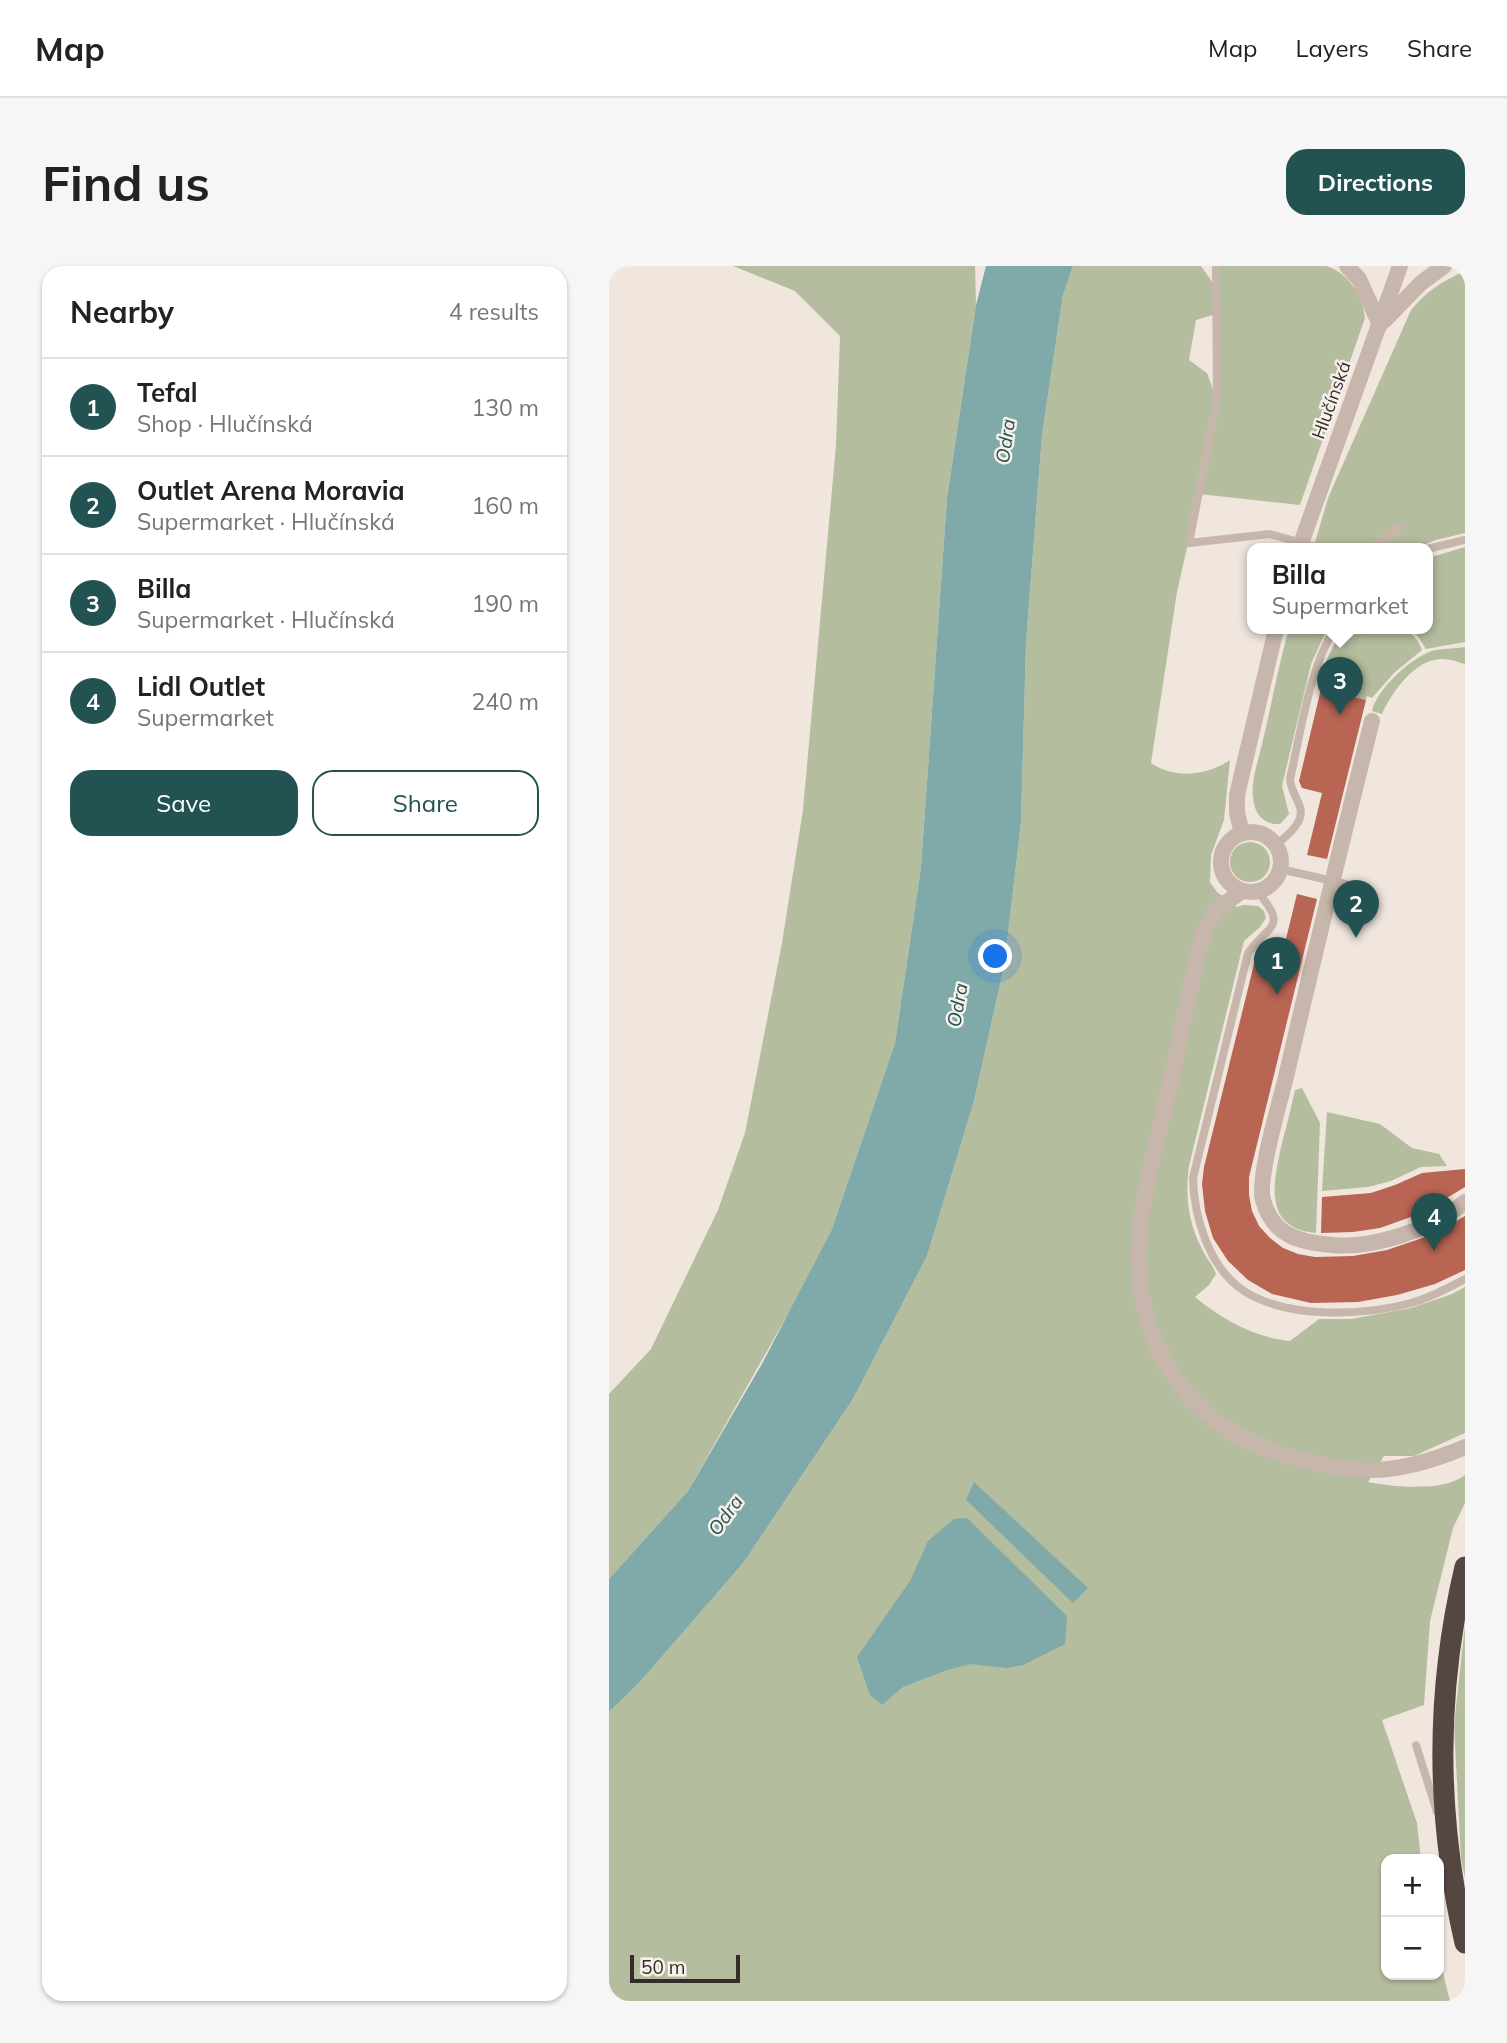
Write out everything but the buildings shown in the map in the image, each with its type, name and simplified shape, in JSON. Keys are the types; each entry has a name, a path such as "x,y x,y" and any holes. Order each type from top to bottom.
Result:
{"highway":[{"path":"1465,1567 1451,1633 1443,1712 1443,1807 1465,1943"}],"street":[{"path":"1347,266 1359,279 1380,325 1421,283 1444,266"},
{"name":"Hlučínská","path":"1301,543 1400,266"},
{"path":"1242,833 1237,813 1237,794 1275,634"},
{"path":"1373,721 1338,883 1261,1184 1262,1196 1267,1213 1291,1238 1344,1246 1371,1244 1424,1227 1465,1202"},
{"path":"1249,891 1228,882 1221,862 1225,846 1242,833 1261,834 1276,845 1280,869 1274,881 1249,891 1216,910 1204,931 1146,1189 1139,1232 1138,1268 1141,1296 1152,1336 1174,1377 1201,1408 1231,1431 1266,1449 1316,1464 1369,1471 1394,1470 1420,1464 1465,1447"}],"lane":[{"path":"1216,268 1217,400 1189,543 1270,534 1295,543"},
{"path":"1378,543 1403,525"},
{"path":"1433,548 1465,540"},
{"path":"1276,845 1301,817 1301,809 1291,790 1290,779 1317,667 1331,634"},
{"path":"1280,869 1338,883"},
{"path":"1249,891 1268,904 1275,920 1270,931 1248,953 1193,1178 1196,1215 1210,1250 1241,1289 1261,1300 1286,1308 1321,1313 1411,1303 1465,1279"},
{"path":"1416,1745 1447,1842"}],"green space":[{"path":"733,266 975,266 976,305 947,498 921,867 895,1043 832,1229 793,1305 688,1491 609,1579 609,1394 651,1349 718,1210 745,1133 782,943 803,810 836,445 840,336 795,291"},
{"path":"1073,266 1201,266 1215,286 1216,266 1326,266 1347,279 1358,293 1365,318 1300,505 1199,494 1177,592 1151,763 1170,772 1191,774 1230,760 1224,820 1211,855 1210,882 1217,892 1237,907 1258,906 1264,911 1266,918 1244,941 1189,1166 1187,1187 1191,1219 1197,1239 1216,1274 1209,1285 1195,1297 1239,1326 1263,1336 1290,1341 1319,1319 1351,1319 1411,1308 1465,1287 1465,1433 1414,1456 1384,1456 1368,1482 1432,1486 1445,1484 1465,1475 1465,1503 1453,1528 1430,1621 1424,1705 1382,1720 1417,1823 1420,1854 1381,1854 1381,1980 1444,1980 1444,1977 1450,2001 609,2001 609,1712 639,1683 744,1562 853,1399 927,1256 974,1101 1004,967 1021,823 1026,643 1042,435 1063,295","holes":["1216,314 1216,398 1207,373 1189,360 1196,320"]},
{"path":"1465,271 1465,533 1428,543 1315,543 1328,498 1411,310 1435,287"},
{"path":"1465,547 1465,642 1426,649 1416,634 1433,634 1433,557"},
{"path":"1288,634 1325,634 1311,664 1282,786 1289,814 1280,824 1275,824 1263,819 1257,812 1253,787"},
{"path":"1340,634 1412,634 1422,650 1394,673 1372,698 1367,696 1366,700 1319,688 1327,659"},
{"path":"1465,647 1465,664 1443,659 1423,664 1398,687 1382,714 1372,711 1387,684 1415,660 1432,651"},
{"path":"1250,842 1264,848 1270,862 1264,876 1250,882 1236,876 1230,862 1236,848"},
{"path":"1302,1088 1320,1123 1316,1233 1298,1229 1286,1222 1275,1200 1276,1172 1282,1143 1295,1090"},
{"path":"1327,1112 1380,1124 1412,1148 1439,1154 1447,1166 1421,1167 1391,1181 1368,1187 1322,1191"},
{"path":"1465,1625 1465,1878 1461,1859 1454,1725"}],"water":[{"name":"Odra","path":"986,266 1073,266 1063,295 1042,435 1026,643 1021,823 1004,967 974,1101 927,1256 853,1399 744,1562 639,1683 609,1712 609,1579 688,1491 763,1362 832,1229 895,1043 921,867 947,498 976,305"},
{"path":"974,1482 1088,1588 1073,1603 966,1500"},
{"path":"967,1518 1067,1616 1065,1644 1023,1665 1007,1668 970,1664 947,1670 903,1687 882,1705 870,1695 857,1657 910,1581 928,1541 954,1519"}],"place":[{"name":"Billa","path":"1340,715"},
{"name":"Outlet Arena Moravia","path":"1356,938"},
{"name":"Tefal","path":"1277,995"},
{"name":"Lidl Outlet","path":"1434,1251"}]}
